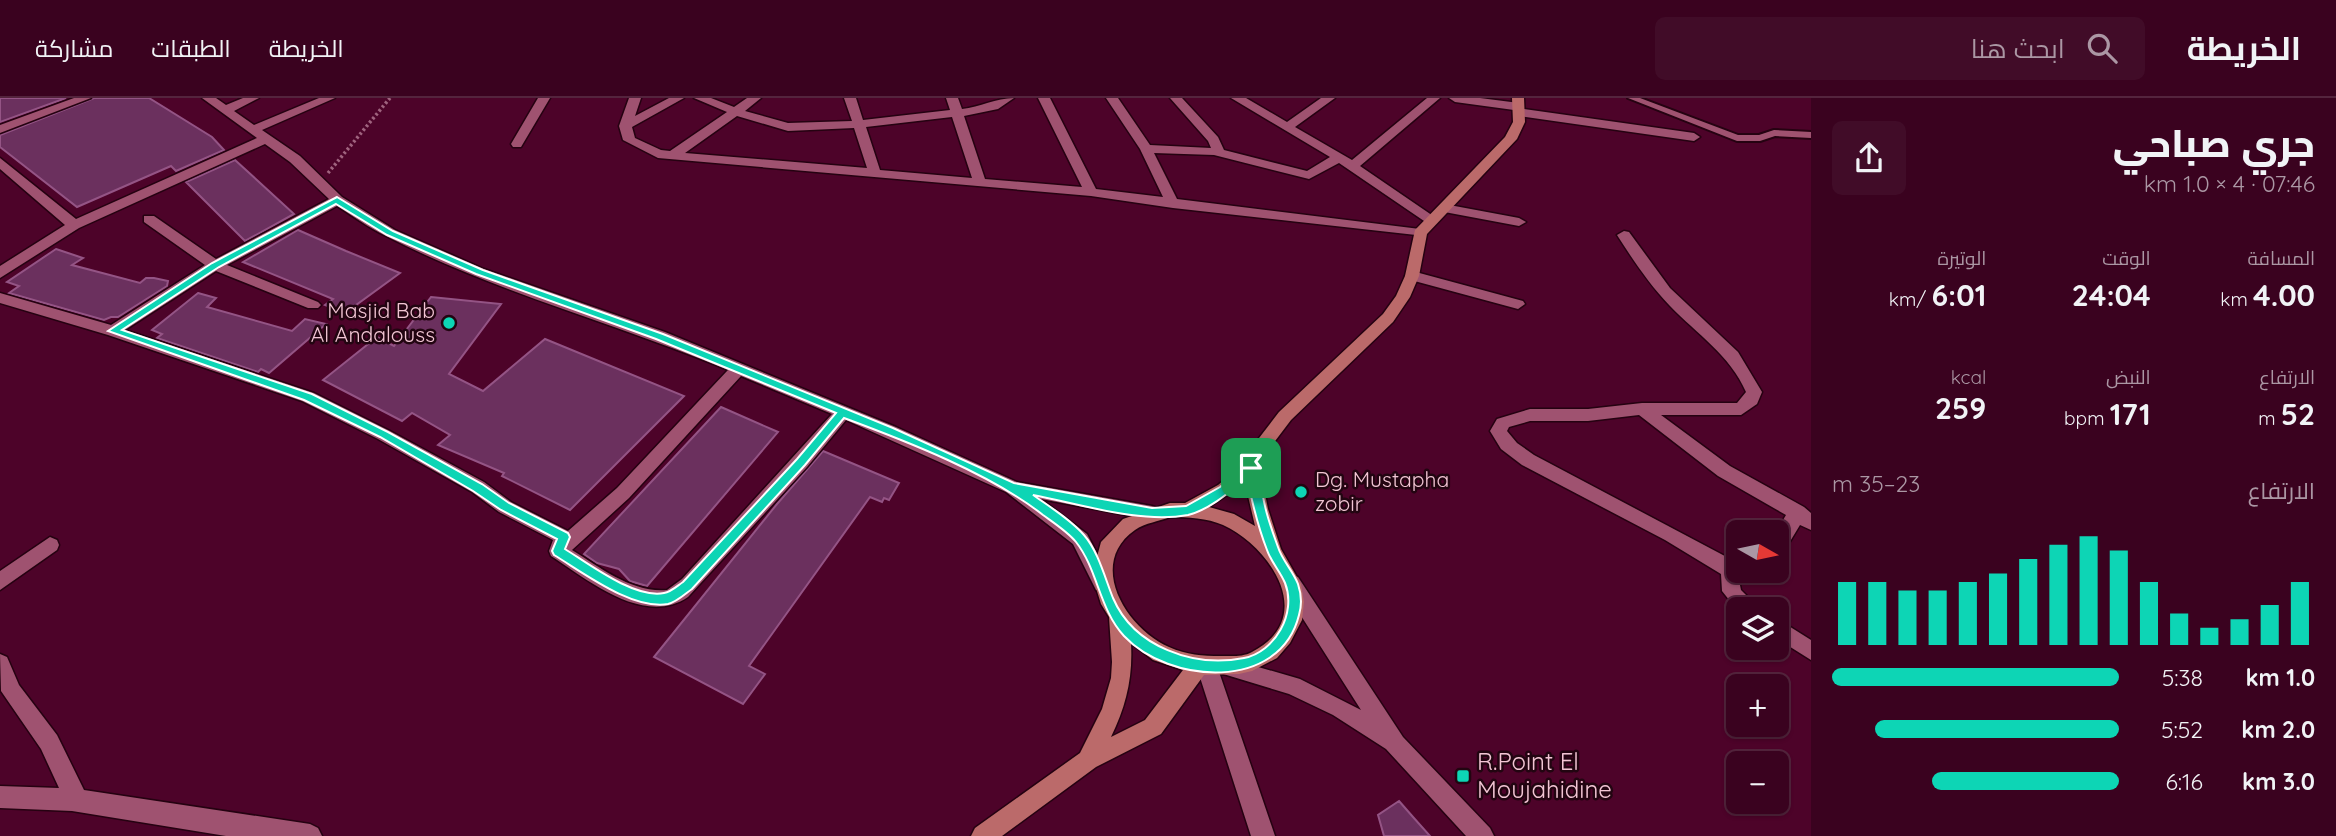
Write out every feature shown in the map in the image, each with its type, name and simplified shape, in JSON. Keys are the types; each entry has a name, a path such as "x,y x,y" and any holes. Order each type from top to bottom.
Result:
{"street":[{"path":"0,129 85,98"},
{"path":"208,98 262,134 321,181 337,200 390,233 479,272 597,313 890,431 1012,487 1048,511 1080,539 1116,617 1123,667 1115,707 1088,760"},
{"path":"226,110 254,98"},
{"path":"0,272 74,225 262,134 329,98"},
{"path":"517,144 544,98"},
{"path":"635,98 625,127 626,136 635,145 649,152 672,156 875,174 979,180 1420,233"},
{"path":"625,127 678,98"},
{"path":"700,98 788,127 858,124 955,113 985,109 1007,98"},
{"path":"672,156 755,98"},
{"path":"837,98 850,101 875,174"},
{"path":"952,98 979,180"},
{"path":"1044,98 1091,192"},
{"path":"1112,98 1146,149 1173,204"},
{"path":"1176,98 1214,139 1218,147 1215,152"},
{"path":"1237,98 1339,157 1433,220"},
{"path":"1287,127 1329,98"},
{"path":"1352,166 1434,98"},
{"path":"1455,98 1518,106 1694,137"},
{"path":"1188,510 1224,490 1251,468 1262,446 1284,416 1388,318 1403,297 1412,276 1420,233 1511,139 1519,122 1518,106"},
{"path":"1146,149 1215,152 1309,174 1339,157"},
{"path":"0,162 74,225"},
{"path":"113,331 215,265 337,200"},
{"path":"1444,208 1519,222"},
{"path":"149,219 215,265 313,304"},
{"path":"1624,235 1646,270 1679,306 1742,365 1754,392 1751,400 1741,409 1642,409 1588,415 1530,415 1503,423 1499,431 1510,448 1528,460 1726,566"},
{"path":"1412,276 1518,304"},
{"path":"0,298 113,331 308,397 478,487 528,520 564,537 558,551"},
{"path":"558,551 623,493 738,369"},
{"path":"1642,409 1724,471 1805,517 1789,534"},
{"path":"558,551 616,586 650,599 669,598 681,592 698,574 801,462 842,413"},
{"path":"1251,468 1259,509 1273,552 1291,583 1395,744 1482,836"},
{"path":"1012,487 1152,513 1188,510 1207,513 1235,523 1273,552"},
{"path":"1103,584 1104,561 1112,540 1123,528 1152,513"},
{"path":"0,582 50,545"},
{"path":"983,836 1088,760 1153,727 1211,667 1247,664 1278,645 1293,616 1291,583"},
{"path":"1116,617 1146,646 1164,656 1293,686 1340,708 1395,744"},
{"path":"1789,636 1811,651"},
{"path":"0,663 5,698 49,742 77,800"},
{"path":"1211,667 1263,836"},
{"path":"0,797 29,795 77,800 274,833 310,836"}],"lane":[{"path":"1632,98 1737,138 1760,138 1774,133 1811,135"}],"path":[{"path":"321,181 390,98"}],"building":[{"path":"0,98 66,98 0,122"},
{"path":"94,98 149,98 212,137 224,150 176,171 171,166 77,207 0,147 0,135"},
{"path":"235,160 294,214 245,241 186,182"},
{"path":"298,230 400,273 345,313 325,305 333,299 243,262"},
{"path":"56,249 83,258 72,265 140,283 146,278 168,281 167,286 118,317 104,320 9,293 19,286 7,282"},
{"path":"198,293 216,298 207,307 292,331 305,319 326,324 269,373 261,369 258,372 157,338 162,334 152,330"},
{"path":"431,297 501,304 449,374 483,391 545,339 684,396 570,510 502,476 504,473 438,445 450,435 412,413 402,421 323,380 377,337 394,346"},
{"path":"721,407 778,432 647,586 630,581 619,569 597,563 584,554"},
{"path":"823,451 899,483 889,500 884,498 882,502 870,497 749,666 765,674 743,704 654,657 777,504"},
{"path":"1399,801 1430,836 1384,836 1378,815"}],"place":[{"name":"Masjid Bab Al Andalouss","path":"449,323"},
{"name":"Dg. Mustapha zobir","path":"1301,492"},
{"name":"R.Point El Moujahidine","path":"1463,776"}],"route":[{"path":"1251,468 1224,490 1188,510 1152,513 1012,487 890,431 660,337 479,272 390,233 337,200 215,265 113,331 308,397 384,435 478,487 505,507 564,537 558,551 616,586 650,599 669,598 681,592 801,462 842,413 890,431 951,459 1012,487 1048,511 1080,539 1116,617 1129,633 1164,656 1207,668 1247,664 1264,656 1278,645 1293,616 1291,583 1273,552 1259,509 1251,468"}]}
